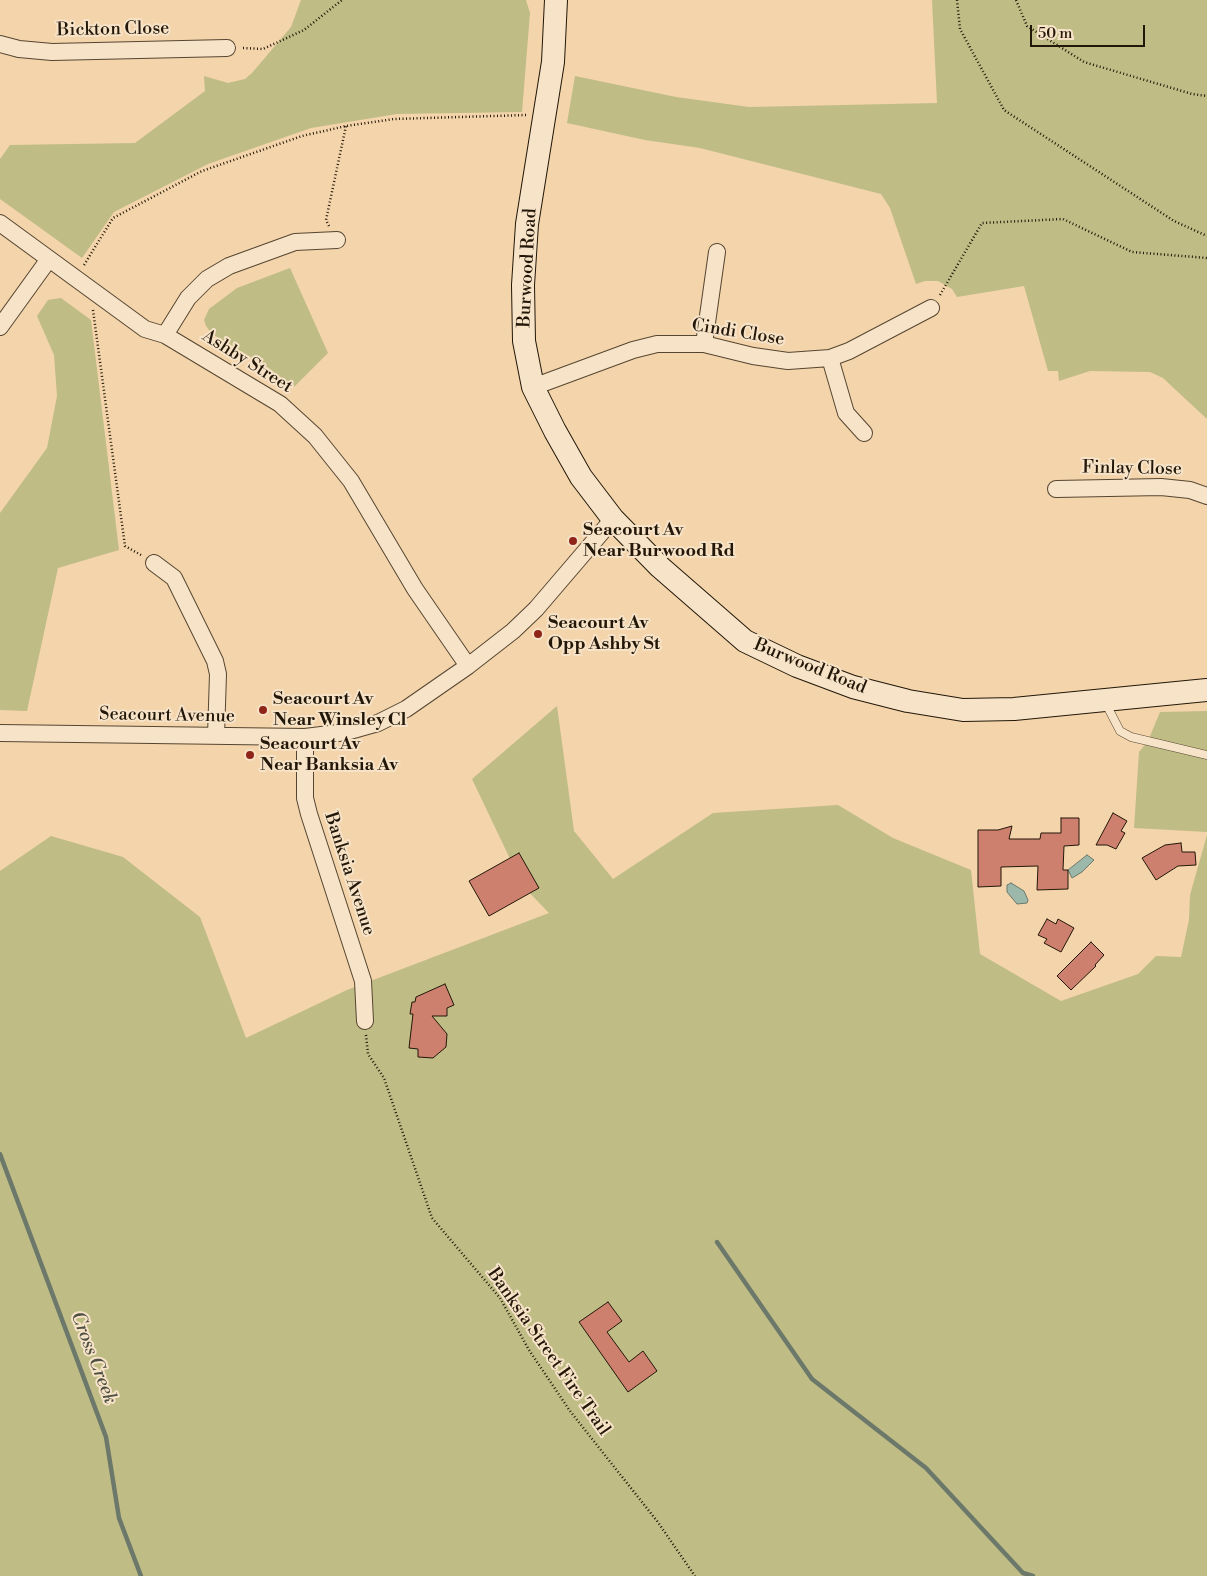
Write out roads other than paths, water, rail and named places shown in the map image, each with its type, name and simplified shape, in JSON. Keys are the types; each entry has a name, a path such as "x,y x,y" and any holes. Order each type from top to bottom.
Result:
{"main road":[{"name":"Burwood Road","path":"560,0 553,62 527,224 523,285 524,341 533,387 582,478 613,519 660,567 745,641 797,666 854,688 908,702 963,710 1014,708 1207,690"}],"street":[{"name":"Bickton Close","path":"0,44 19,49 52,52 227,48"},
{"name":"Ashby Street","path":"0,223 146,329 165,335 280,404 315,436 351,481 415,589 468,666"},
{"path":"165,335 188,298 207,279 229,266 295,242 337,240"},
{"path":"704,344 717,252"},
{"path":"0,327 49,259"},
{"name":"Cindi Close","path":"533,387 633,350 658,344 704,344 753,356 788,361 830,358 849,351 931,308"},
{"path":"830,358 846,413 864,433"},
{"name":"Finlay Close","path":"1056,489 1161,486 1190,490 1207,496"},
{"name":"Seacourt Avenue","path":"0,734 305,737 346,732 378,723 406,709 513,632 536,609 613,519"},
{"path":"154,563 174,578 216,661 218,674 216,736"},
{"name":"Banksia Avenue","path":"305,737 305,798 313,830 362,981 365,1021"}],"lane":[{"path":"1104,700 1120,730 1131,737 1207,755"}],"waterway":[{"name":"Cross Creek","path":"0,1154 106,1437 119,1518 141,1576"},
{"path":"717,1242 812,1379 926,1468 1023,1573 1033,1576"}],"place":[{"name":"Seacourt Av Near Burwood Rd","path":"573,541"},
{"name":"Seacourt Av Opp Ashby St","path":"538,634"},
{"name":"Seacourt Av Near Winsley Cl","path":"263,710"},
{"name":"Seacourt Av Near Banksia Av","path":"250,755"}]}
